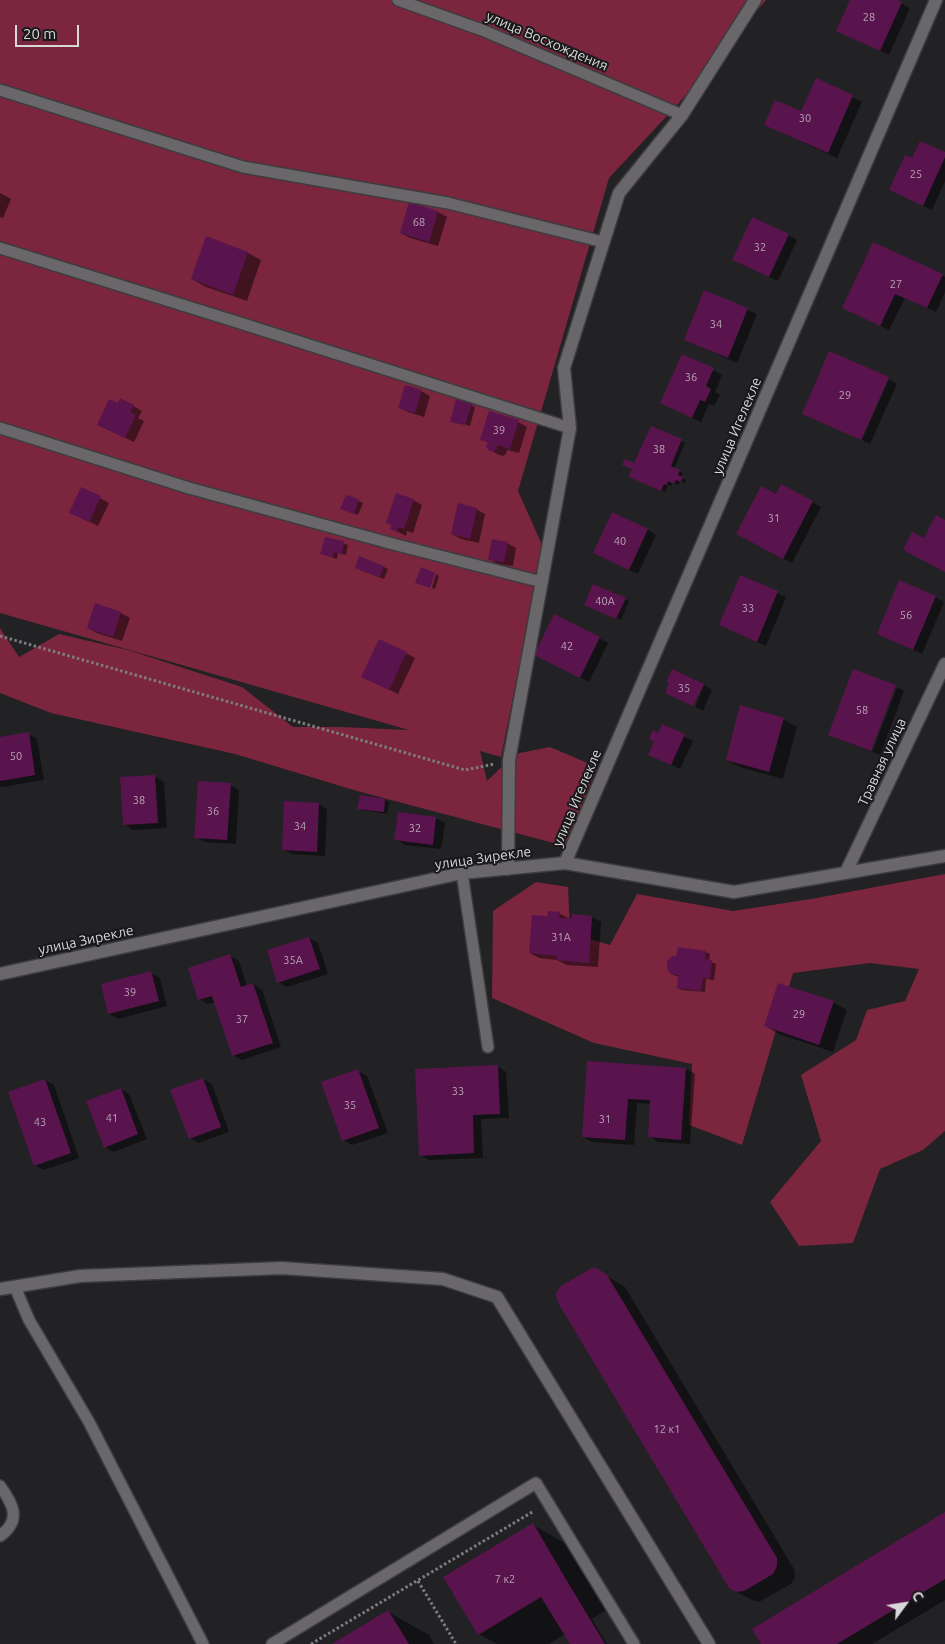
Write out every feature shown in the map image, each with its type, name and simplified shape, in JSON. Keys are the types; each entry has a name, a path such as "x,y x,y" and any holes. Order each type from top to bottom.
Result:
{"street":[{"path":"508,868 509,760 570,428 564,368 602,242 619,194 682,115 755,0"},
{"name":"улица Игелекле","path":"565,863 936,0"},
{"name":"Травная улица","path":"846,872 945,664"},
{"name":"улица Зирекле","path":"0,974 462,873 565,863 734,892 945,856"},
{"path":"0,1290 80,1276 282,1268 443,1279 496,1297 709,1644"}],"lane":[{"name":"улица Восхождения","path":"398,0 482,30 682,115"},
{"path":"0,90 243,167 448,203 602,242"},
{"path":"0,248 570,428"},
{"path":"0,428 190,488 542,582"},
{"path":"462,873 488,1047"},
{"path":"14,1287 29,1320 89,1422 203,1644"},
{"path":"272,1644 536,1483 634,1644"},
{"path":"0,1486 10,1500 14,1512 9,1528 0,1536"}],"path":[{"path":"0,636 465,770 509,760"},
{"path":"311,1644 548,1503"},
{"path":"418,1581 456,1644"}],"shaded area":[{"path":"0,0 766,0 679,103 609,178 518,491 543,547 501,757 480,751 487,781 515,754 550,747 597,767 565,846 357,791 235,754 51,713 0,693 0,628 19,657 59,634 128,650 242,687 293,727 409,730 0,613"},
{"path":"945,874 945,1131 923,1150 880,1169 853,1243 799,1246 770,1202 821,1141 801,1075 856,1040 867,1010 905,1001 919,969 870,963 793,973 742,1145 689,1125 692,1064 594,1043 492,998 493,911 536,882 568,887 570,933 610,945 637,894 733,911 811,899"}],"building":[{"path":"850,0 898,0 902,2 880,51 836,31"},
{"path":"816,78 853,95 828,153 764,125 775,100 801,111"},
{"path":"920,141 945,152 945,157 923,206 889,190 905,155 912,158"},
{"path":"409,202 438,211 429,242 400,233"},
{"path":"752,217 789,234 769,277 732,260"},
{"path":"206,236 248,252 233,295 191,279"},
{"path":"873,242 943,274 927,308 895,294 880,326 842,308"},
{"path":"704,290 748,308 728,358 684,340"},
{"path":"829,351 889,377 861,440 802,414"},
{"path":"682,354 714,368 706,386 711,389 705,402 700,400 692,418 660,403"},
{"path":"405,385 422,390 415,413 398,408"},
{"path":"120,398 134,405 130,412 136,415 125,438 97,425 109,399 118,403"},
{"path":"456,399 472,404 465,425 450,422"},
{"path":"489,411 519,420 510,449 498,445 497,449 493,452 488,450 486,446 488,442 480,440"},
{"path":"651,426 682,439 671,466 680,470 678,475 683,477 681,482 676,480 674,484 668,481 667,485 664,484 661,491 629,477 632,469 622,465 625,459 634,463"},
{"path":"781,484 813,501 783,559 736,534 761,486 776,494"},
{"path":"81,487 101,496 89,522 69,513"},
{"path":"396,493 414,499 404,529 398,527 397,532 390,529 392,525 386,523"},
{"path":"346,495 359,499 354,514 340,509"},
{"path":"458,503 477,508 470,539 451,534"},
{"path":"612,512 648,529 629,570 593,553"},
{"path":"936,515 945,520 945,572 903,550 912,532 924,538"},
{"path":"325,537 344,541 342,554 334,552 333,557 320,554"},
{"path":"492,539 508,542 504,562 488,560"},
{"path":"359,556 384,566 380,577 355,568"},
{"path":"421,567 435,573 430,588 415,583"},
{"path":"740,575 778,591 757,642 719,625"},
{"path":"899,580 936,596 913,650 877,634"},
{"path":"593,584 626,598 616,619 584,605"},
{"path":"95,603 121,612 113,637 87,628"},
{"path":"554,614 600,637 580,678 534,655"},
{"path":"379,639 407,652 389,690 361,677"},
{"path":"672,669 704,684 693,706 665,693 669,683 666,682"},
{"path":"853,669 896,685 871,751 828,735"},
{"path":"740,705 784,718 769,772 726,760"},
{"path":"662,724 685,734 671,765 648,755 654,742 649,739 653,730 658,733"},
{"path":"29,732 35,775 0,781 0,737"},
{"path":"155,775 158,823 123,825 120,777"},
{"path":"198,781 231,783 227,840 194,838"},
{"path":"360,795 385,799 384,812 357,809"},
{"path":"284,801 319,803 317,852 282,850"},
{"path":"398,812 436,817 433,845 394,840"},
{"path":"548,911 560,912 559,918 572,918 572,914 592,916 589,963 556,960 557,956 529,953 532,915 547,916"},
{"path":"309,937 320,969 277,983 267,950"},
{"path":"678,947 706,951 705,959 712,960 710,979 703,978 701,991 677,988 678,975 670,974 667,968 667,961 672,956 676,956"},
{"path":"230,954 241,987 253,983 273,1043 232,1056 212,996 198,1000 188,968"},
{"path":"151,971 159,1001 108,1014 101,984"},
{"path":"778,983 834,1001 819,1045 764,1026"},
{"path":"587,1061 686,1068 681,1140 648,1137 650,1100 628,1099 625,1140 582,1137"},
{"path":"498,1065 500,1114 473,1115 474,1153 419,1156 415,1069"},
{"path":"358,1069 379,1128 342,1141 321,1082"},
{"path":"203,1078 221,1127 189,1139 170,1090"},
{"path":"45,1079 71,1153 34,1166 8,1092"},
{"path":"121,1088 138,1134 104,1148 86,1101"},
{"path":"592,1268 597,1268 607,1275 777,1558 777,1566 773,1574 744,1591 736,1592 729,1588 557,1301 556,1293 561,1286"},
{"path":"945,1512 945,1579 837,1644 761,1644 752,1629"},
{"path":"533,1523 605,1644 570,1644 541,1597 478,1635 443,1577"},
{"path":"388,1610 409,1644 332,1644"}]}
